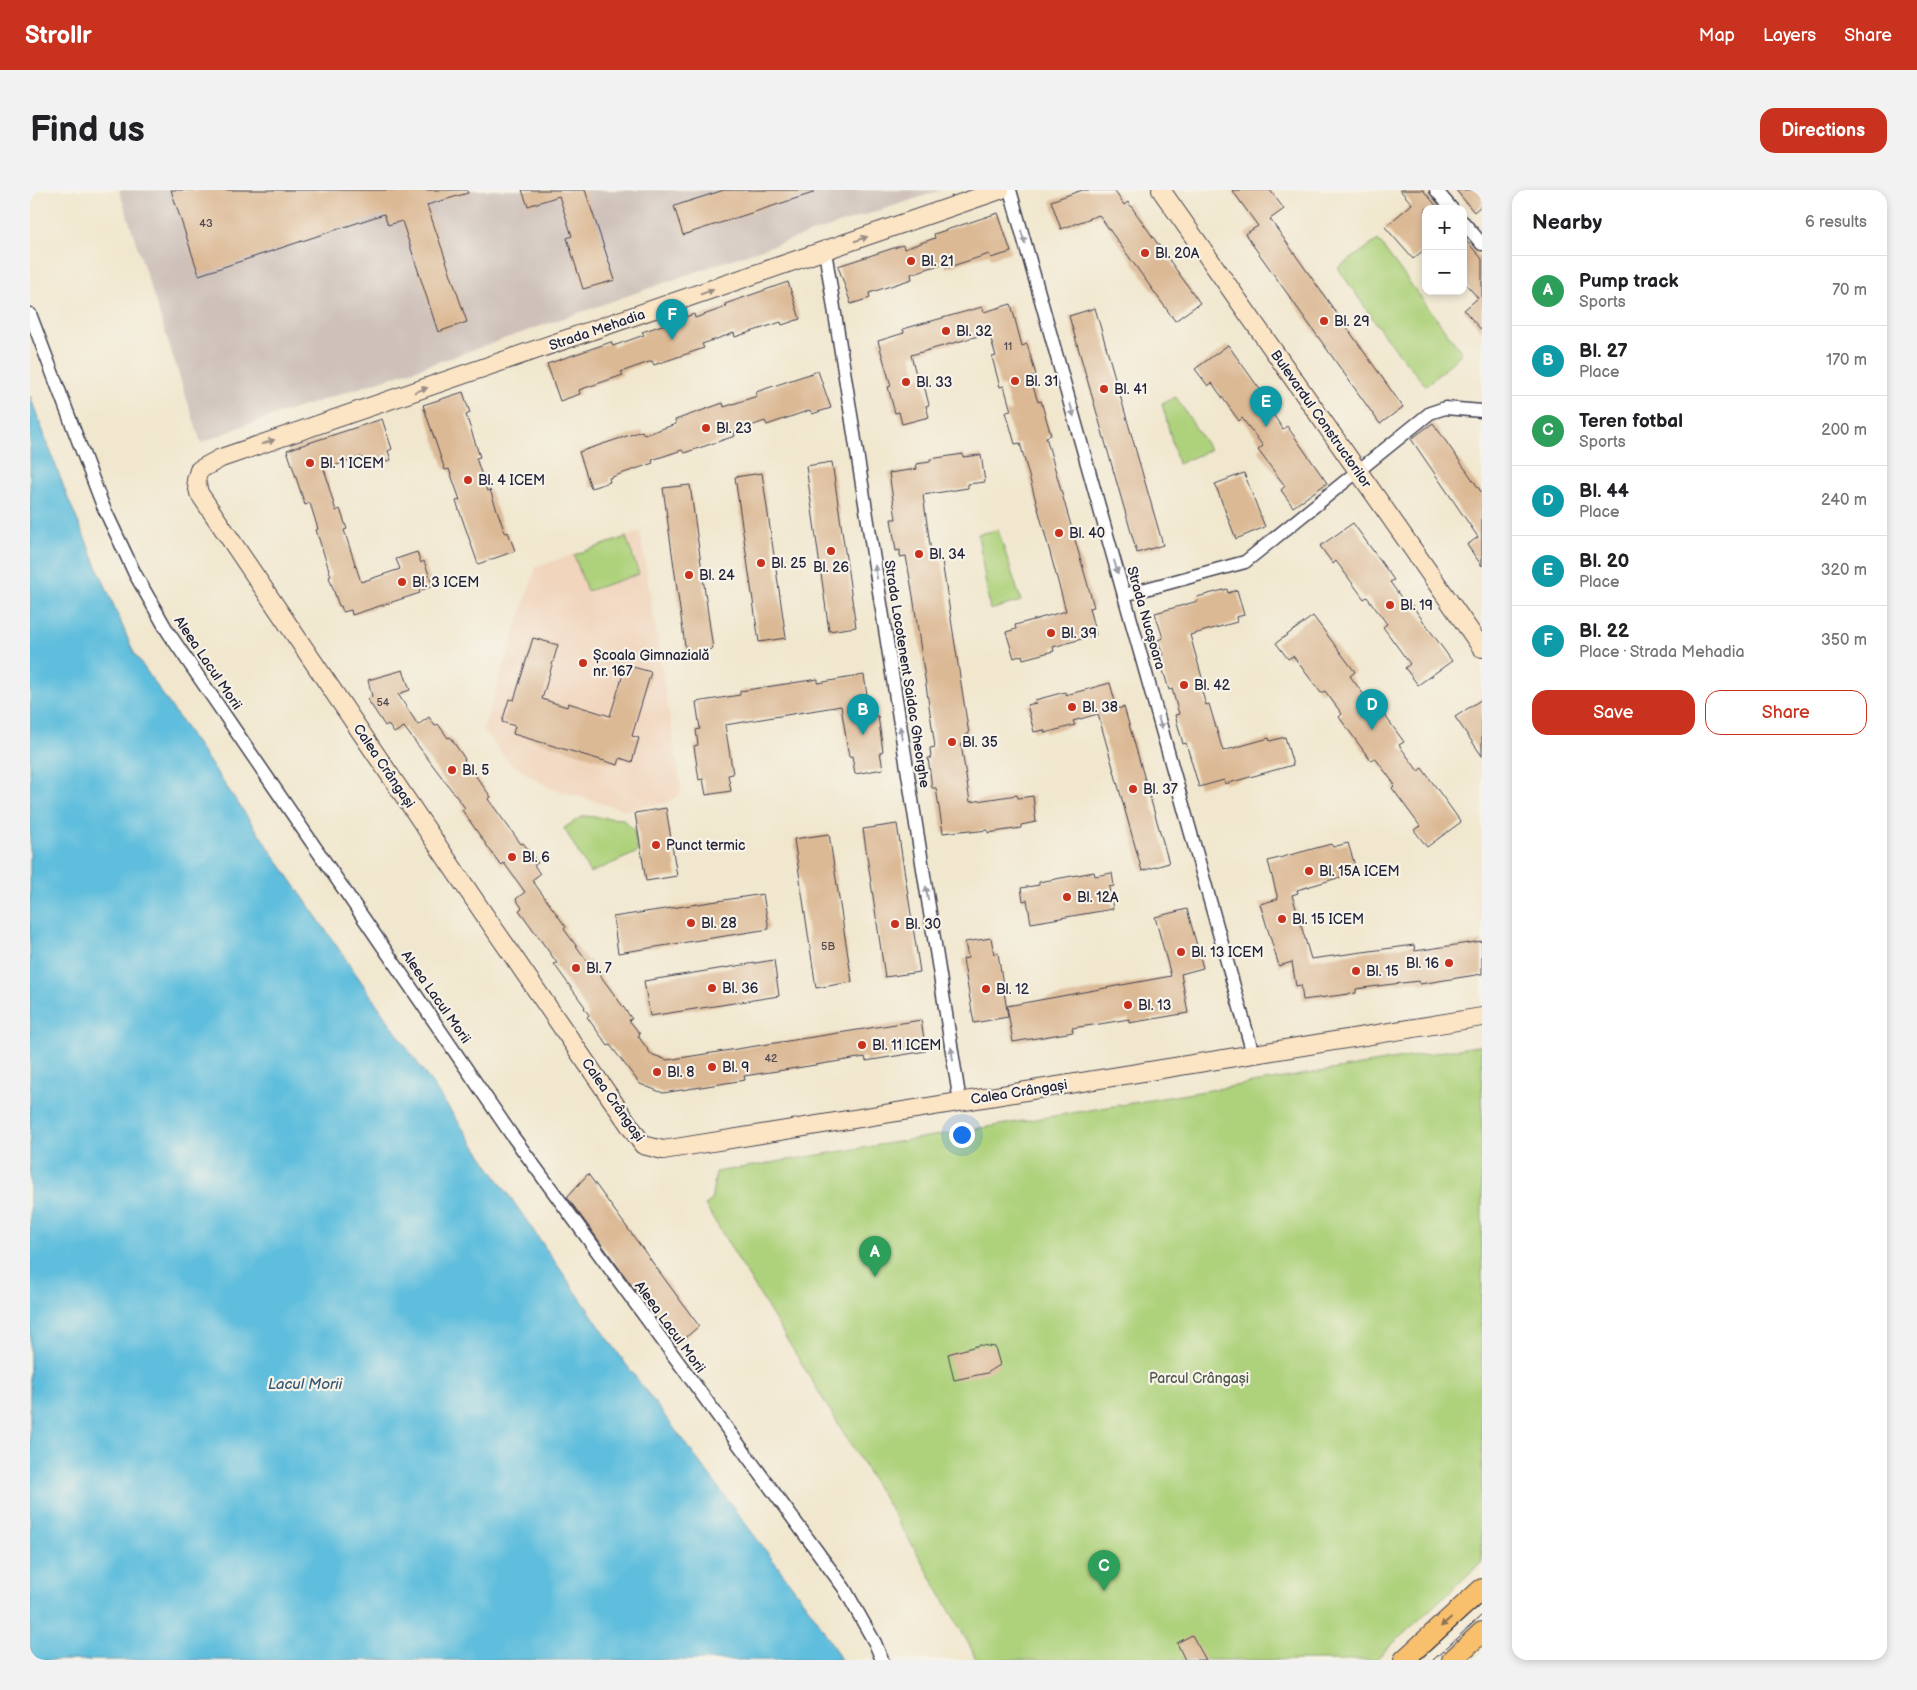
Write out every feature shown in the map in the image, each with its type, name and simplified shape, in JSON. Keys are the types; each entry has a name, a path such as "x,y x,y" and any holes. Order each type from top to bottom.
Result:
{"main road":[{"path":"1404,1660 1482,1589"},
{"path":"1452,1660 1482,1632"}],"street":[{"name":"Strada Mehadia","path":"221,458 1000,190"},
{"name":"Strada Nucșoara","path":"1010,190 1253,1054"},
{"name":"Bulevardul Constructorilor","path":"1161,190 1482,648"},
{"path":"1436,190 1449,205"},
{"path":"1467,227 1482,244"},
{"name":"Strada Locotenent Saidac Gheorghe","path":"825,251 960,1102"},
{"name":"Aleea Lacul Morii","path":"30,314 103,506 135,574 168,632 510,1134 844,1588 875,1643 882,1660"},
{"path":"1124,595 1245,562 1430,413 1445,408 1482,411"},
{"name":"Calea Crângași","path":"221,458 199,470 196,480 199,492 486,917 643,1145 662,1150 1482,1018"}],"shaded area":[{"path":"119,190 942,190 741,256 453,357 246,425 201,443"},
{"name":"Școala Gimnazială nr. 167","path":"640,532 681,789 678,796 665,803 625,810 547,787 509,762 483,730 536,567"}],"green space":[{"path":"1378,240 1462,353 1426,386 1384,335 1338,268"},
{"path":"1176,397 1210,450 1178,464 1162,403"},
{"path":"998,530 1021,601 990,610 978,534"},
{"path":"626,537 639,574 587,591 574,555"},
{"path":"583,816 623,819 634,830 638,852 590,873 564,828"},
{"name":"Parcul Crângași","path":"1482,1045 1482,1562 1375,1660 976,1660 923,1563 705,1205 711,1201 716,1172"}],"water":[{"name":"Lacul Morii","path":"30,396 67,496 134,653 625,1363 817,1619 841,1660 30,1660"}],"building":[{"path":"171,190 467,190 468,193 427,205 467,322 438,332 402,221 388,225 384,214 199,275"},
{"path":"522,190 585,190 615,280 583,289 567,238 572,236 559,196 528,206"},
{"path":"724,190 813,190 813,193 683,235 674,206"},
{"name":"Bl. 20A","path":"1082,190 1114,190 1124,205 1128,202 1200,303 1175,321 1099,215 1061,229 1051,201"},
{"name":"Bl. 29","path":"1232,190 1270,190 1284,209 1270,219 1403,407 1380,424 1245,234 1258,226"},
{"path":"1400,190 1423,190 1436,205 1422,205 1422,251 1413,259 1385,227 1412,204"},
{"path":"1456,190 1482,190 1482,205 1474,212"},
{"name":"Bl. 21","path":"998,213 1011,252 991,258 989,254 946,268 945,263 911,274 912,279 869,293 870,298 851,304 838,266 903,245 904,249 935,238 934,234"},
{"path":"1467,242 1482,259 1482,331 1464,310 1478,298 1467,286"},
{"path":"788,282 800,319 782,325 781,322 735,337 734,333 702,344 704,348 654,365 652,361 621,372 623,375 579,390 580,394 560,401 547,364 611,342 613,346 644,335 642,332 694,314 695,318 726,307 725,304"},
{"path":"1011,304 1022,346 1027,344 1036,375 1030,377 1038,402 1041,401 1051,435 1046,437 1094,607 1089,608 1096,635 1053,647 1054,651 1023,659 1022,655 1014,658 1006,632 1016,629 1015,625 1066,611 1020,443 1015,444 1006,412 1011,411 1004,386 1000,387 992,357 996,356 989,333 911,355 917,378 922,377 929,405 926,406 929,417 902,424 899,412 895,413 888,387 891,386 878,341 904,333 903,329 982,307 984,312"},
{"name":"Bl. 41","path":"1095,308 1163,545 1137,553 1069,316"},
{"path":"1228,345 1269,402 1266,404 1283,429 1287,426 1327,483 1293,507 1281,490 1285,486 1258,450 1263,446 1242,418 1239,421 1212,383 1208,386 1195,369"},
{"name":"Bl. 23","path":"818,371 831,408 812,414 810,410 767,425 765,421 734,432 735,436 684,453 682,450 652,460 653,463 609,478 610,482 591,488 579,452 642,431 644,435 676,424 675,420 723,403 724,407 757,396 756,392"},
{"name":"Bl. 4 ICEM","path":"463,392 470,413 466,415 480,457 476,458 487,491 490,490 505,533 508,532 515,551 478,564 456,501 460,500 449,469 445,470 423,405"},
{"path":"382,419 392,449 388,451 391,460 368,467 365,458 362,459 361,457 324,469 336,511 340,509 347,529 344,530 361,582 400,569 396,559 417,552 421,563 424,561 433,586 419,591 420,593 352,615 351,610 343,612 341,606 339,606 329,577 331,576 316,530 318,529 310,503 305,505 287,450"},
{"path":"1433,423 1482,493 1482,566 1467,545 1478,537 1411,439"},
{"path":"963,454 963,457 981,455 985,482 968,484 968,488 923,495 931,552 938,551 939,562 942,561 969,734 965,735 967,744 961,744 970,802 1017,795 1018,798 1033,796 1036,822 1021,825 1021,828 988,833 988,830 970,832 970,830 943,833 936,788 932,788 928,758 931,758 930,748 935,747 913,596 906,556 900,557 900,550 896,551 891,519 896,519 889,473 917,469 916,464 930,462 930,459"},
{"name":"Bl. 26","path":"832,462 856,627 829,631 806,466"},
{"name":"Bl. 25","path":"762,473 786,638 759,642 735,477"},
{"path":"1244,473 1265,527 1236,539 1215,484"},
{"name":"Bl. 24","path":"690,485 713,649 686,653 663,488"},
{"name":"Bl. 19","path":"1353,523 1394,580 1390,582 1408,607 1411,604 1452,661 1418,685 1405,668 1410,664 1383,627 1387,624 1367,597 1364,599 1336,561 1333,564 1320,546"},
{"name":"Bl. 42","path":"1227,589 1228,593 1237,590 1244,615 1236,617 1237,622 1190,635 1203,681 1199,682 1206,705 1209,704 1223,751 1269,738 1270,741 1285,737 1293,765 1225,784 1224,780 1199,787 1186,743 1183,744 1175,715 1179,714 1172,689 1169,690 1159,657 1163,656 1158,640 1163,638 1155,613 1198,601 1197,597"},
{"path":"1313,616 1355,672 1350,676 1367,699 1371,696 1404,742 1399,745 1418,771 1422,768 1461,822 1427,847 1414,830 1420,826 1392,788 1395,785 1375,758 1371,761 1339,717 1342,714 1325,691 1321,693 1293,656 1288,659 1276,643"},
{"path":"533,638 558,645 542,699 567,707 568,703 610,716 626,665 651,672 632,736 639,738 632,762 620,758 618,765 513,734 515,726 502,722 509,699 514,700"},
{"path":"403,670 410,690 398,694 418,725 429,717 435,726 438,724 448,738 450,737 491,797 488,799 521,844 523,843 538,863 534,865 540,874 532,880 566,927 564,929 587,961 589,960 632,1019 629,1020 640,1034 638,1036 651,1054 667,1060 921,1020 926,1051 866,1061 865,1057 744,1076 745,1080 663,1093 640,1084 610,1045 608,1046 587,1017 589,1015 585,1007 554,964 557,963 519,910 522,908 516,899 525,892 504,863 502,865 497,860 462,810 465,808 404,727 394,733 388,724 385,726 368,700 372,696 368,680"},
{"path":"864,675 868,702 872,701 875,716 878,716 883,751 880,752 883,769 855,774 852,756 849,757 841,706 725,725 733,774 728,775 731,791 706,795 703,779 699,780 694,746 698,745 696,730 700,729 696,702 740,695 740,691 818,679 818,683"},
{"name":"Bl. 37","path":"1110,683 1117,709 1124,707 1169,863 1142,871 1098,714 1073,721 1075,725 1045,733 1044,730 1034,732 1027,705 1036,703 1035,700 1065,692 1066,695"},
{"path":"1482,699 1482,756 1455,717"},
{"name":"Punct termic","path":"666,808 677,876 646,881 635,813"},
{"name":"Bl. 30","path":"897,824 920,972 885,977 863,829"},
{"path":"829,834 852,982 816,988 794,839"},
{"path":"1348,843 1356,869 1340,874 1341,877 1297,890 1298,893 1292,895 1311,959 1414,945 1415,951 1482,941 1482,974 1420,984 1419,981 1356,989 1356,993 1303,1000 1301,985 1296,986 1292,962 1279,966 1260,904 1278,899 1268,861 1331,844 1333,847"},
{"name":"Bl. 12A","path":"1094,872 1095,876 1112,873 1114,886 1109,887 1113,909 1031,923 1027,900 1023,901 1021,888 1039,885 1039,882"},
{"name":"Bl. 28","path":"763,894 769,929 618,953 613,917"},
{"path":"1187,909 1203,968 1181,974 1188,1013 1129,1023 1129,1019 1072,1028 1073,1032 1013,1042 1007,1006 1171,976 1155,917"},
{"path":"991,938 994,954 998,953 1008,1017 974,1023 963,959 968,958 965,942"},
{"name":"Bl. 36","path":"774,960 779,996 650,1016 644,981"},
{"path":"588,1174 699,1326 676,1346 567,1197"},
{"path":"980,1345 995,1347 1000,1365 987,1373 954,1380 948,1354"},
{"path":"1192,1635 1206,1660 1185,1660 1177,1643"}],"tram line":[{"path":"1419,1660 1482,1603"},
{"path":"1433,1660 1482,1615"}],"place":[{"name":"Bl. 20A","path":"1145,253"},
{"name":"Bl. 21","path":"911,261"},
{"name":"Bl. 29","path":"1324,321"},
{"name":"Bl. 32","path":"946,331"},
{"name":"Bl. 22","path":"672,340"},
{"name":"Bl. 31","path":"1015,381"},
{"name":"Bl. 33","path":"906,382"},
{"name":"Bl. 41","path":"1104,389"},
{"name":"Bl. 20","path":"1266,427"},
{"name":"Bl. 23","path":"706,428"},
{"name":"Bl. 1 ICEM","path":"310,463"},
{"name":"Bl. 4 ICEM","path":"468,480"},
{"name":"Bl. 40","path":"1059,533"},
{"name":"Bl. 26","path":"831,551"},
{"name":"Bl. 34","path":"919,554"},
{"name":"Bl. 25","path":"761,563"},
{"name":"Bl. 24","path":"689,575"},
{"name":"Bl. 3 ICEM","path":"402,582"},
{"name":"Bl. 19","path":"1390,605"},
{"name":"Bl. 39","path":"1051,633"},
{"name":"Școala Gimnazială nr. 167","path":"583,663"},
{"name":"Bl. 42","path":"1184,685"},
{"name":"Bl. 38","path":"1072,707"},
{"name":"Bl. 44","path":"1372,730"},
{"name":"Bl. 27","path":"863,735"},
{"name":"Bl. 35","path":"952,742"},
{"name":"Bl. 5","path":"452,770"},
{"name":"Bl. 37","path":"1133,789"},
{"name":"Punct termic","path":"656,845"},
{"name":"Bl. 6","path":"512,857"},
{"name":"Bl. 15A ICEM","path":"1309,871"},
{"name":"Bl. 12A","path":"1067,897"},
{"name":"Bl. 15 ICEM","path":"1282,919"},
{"name":"Bl. 28","path":"691,923"},
{"name":"Bl. 30","path":"895,924"},
{"name":"Bl. 13 ICEM","path":"1181,952"},
{"name":"Bl. 16","path":"1449,963"},
{"name":"Bl. 7","path":"576,968"},
{"name":"Bl. 15","path":"1356,971"},
{"name":"Bl. 36","path":"712,988"},
{"name":"Bl. 12","path":"986,989"},
{"name":"Bl. 13","path":"1128,1005"},
{"name":"Bl. 11 ICEM","path":"862,1045"},
{"name":"Bl. 9","path":"712,1067"},
{"name":"Bl. 8","path":"657,1072"},
{"name":"Pump track","path":"875,1277"},
{"name":"Teren fotbal","path":"1104,1591"}]}
